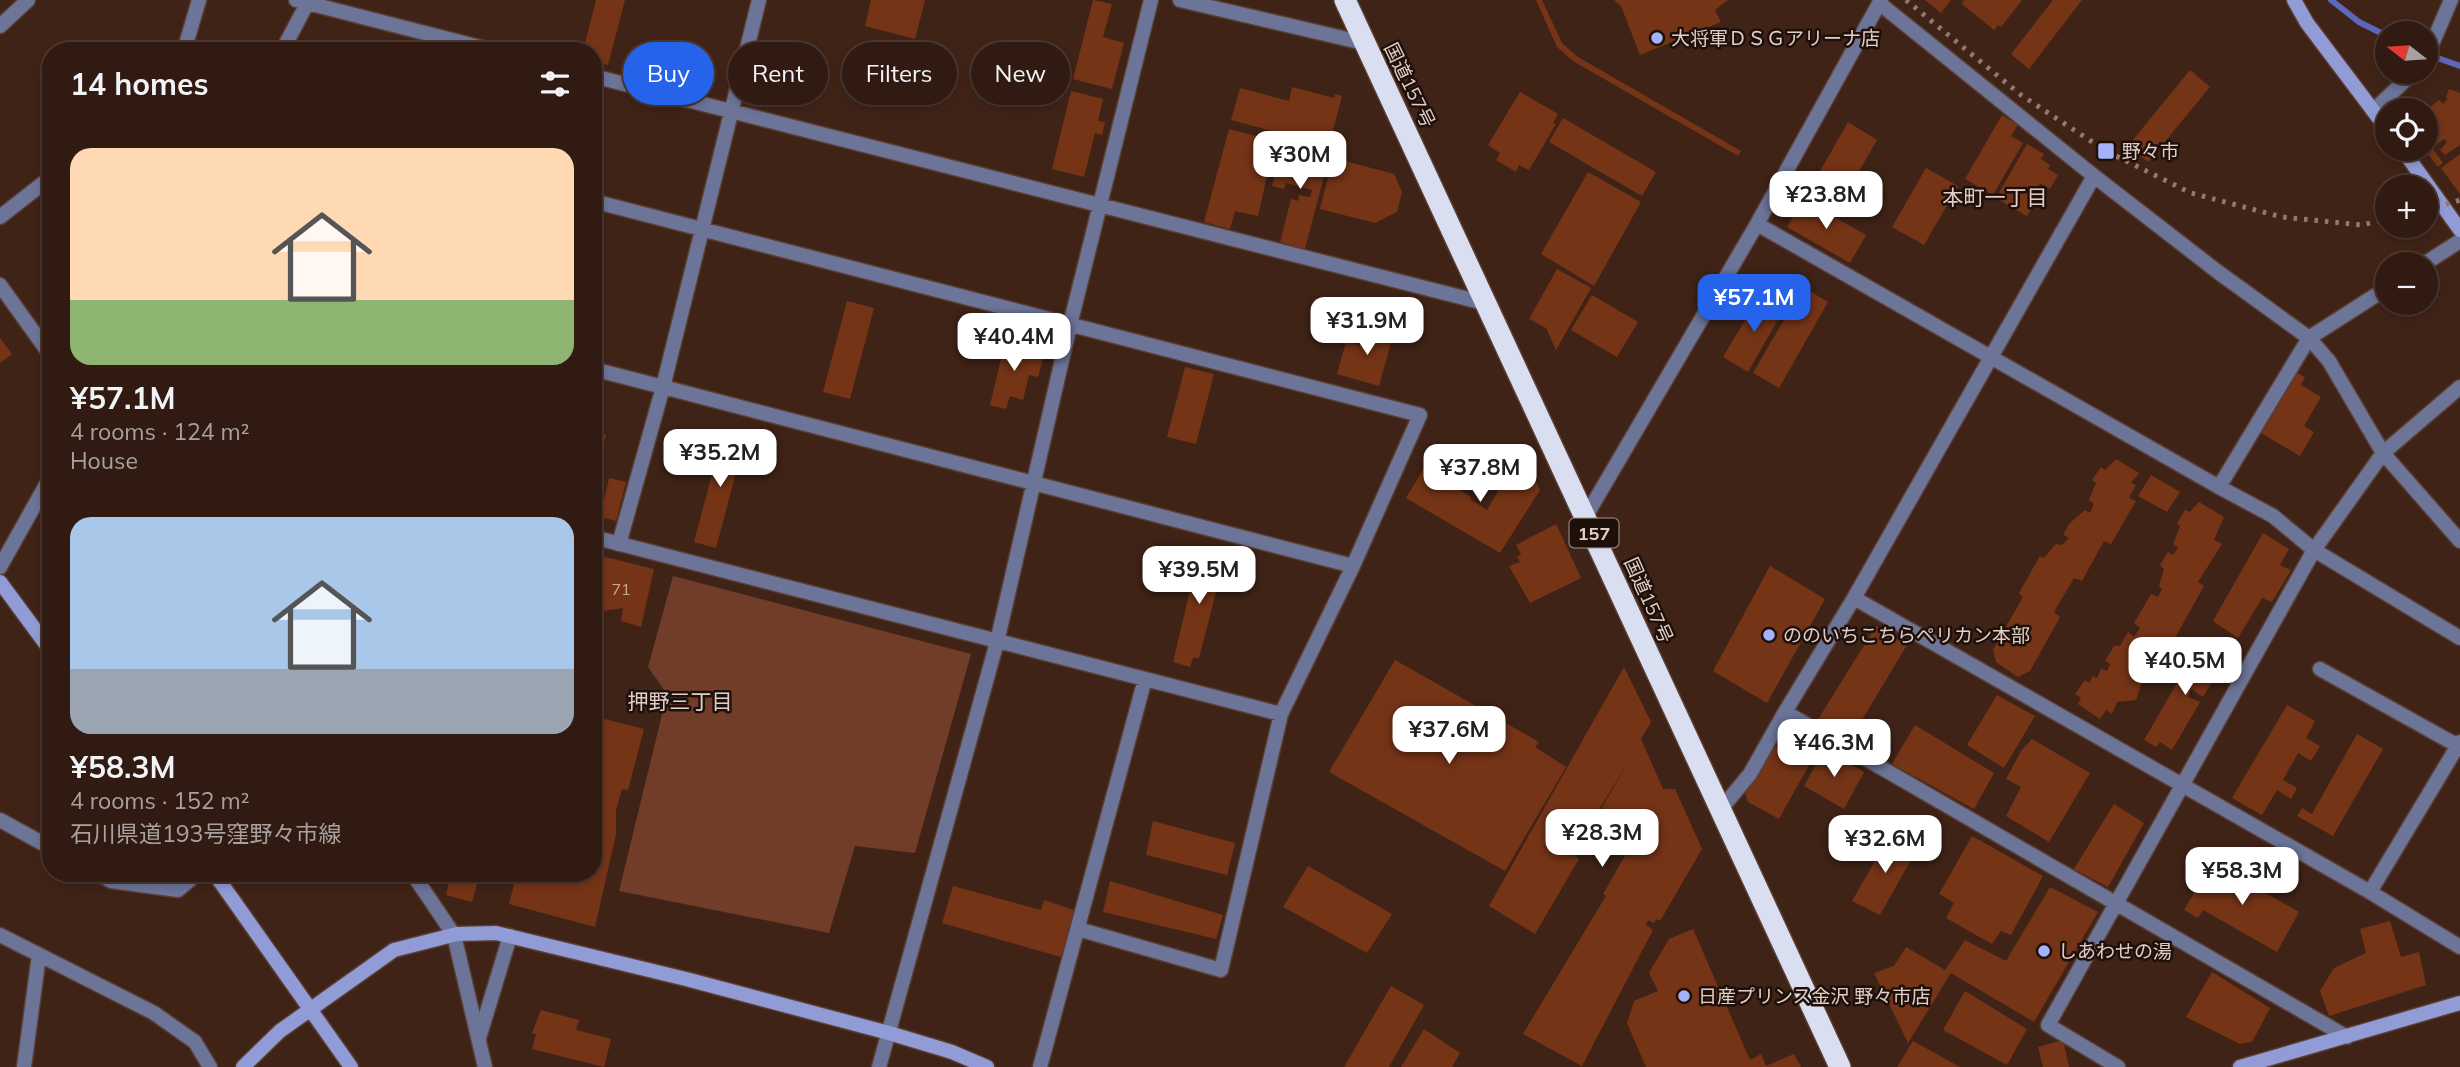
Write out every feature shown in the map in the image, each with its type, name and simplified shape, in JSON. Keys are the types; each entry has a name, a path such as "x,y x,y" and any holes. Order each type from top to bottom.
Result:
{"highway":[{"name":"国道157号","path":"1345,0 1840,1067"}],"street":[{"path":"0,26 28,0"},
{"path":"187,42 199,0"},
{"path":"619,544 663,387 759,0"},
{"path":"879,1067 997,642 1070,325 1150,0"},
{"path":"1180,0 1364,43"},
{"path":"2294,0 2307,23 2375,114"},
{"path":"2438,31 2451,0"},
{"path":"286,42 304,1 461,42"},
{"path":"1586,516 1757,223 1880,2 2094,176 2309,338 2329,361 2383,453 2460,541"},
{"path":"602,78 1484,303"},
{"path":"2373,111 2401,84"},
{"path":"2411,161 2460,230"},
{"path":"1720,810 1750,774 1854,598 2094,176"},
{"path":"0,217 42,184"},
{"path":"602,203 1420,415 1353,566 1281,714 1221,970 1079,929"},
{"path":"1757,223 2273,516 2314,550 2460,638"},
{"path":"2438,255 2460,241"},
{"path":"0,285 42,343"},
{"path":"2218,487 2309,338 2375,296"},
{"path":"602,371 1353,566"},
{"path":"2118,1067 2048,1025 2314,550 2383,453 2460,387"},
{"path":"0,567 42,492"},
{"path":"602,539 1281,714"},
{"path":"0,582 42,639"},
{"path":"1854,598 2370,892 2460,947"},
{"path":"2320,670 2459,745 2370,892"},
{"path":"1040,1067 1145,679"},
{"path":"1785,712 2347,1037"},
{"path":"0,820 42,843"},
{"path":"118,882 178,890 187,882"},
{"path":"220,882 351,1067"},
{"path":"418,882 454,935 485,1067"},
{"path":"243,1067 281,1031 394,950 454,935 496,933 889,1033 952,1052 987,1067"},
{"path":"0,935 154,1013 195,1041 211,1067"},
{"path":"478,1041 510,936"},
{"path":"24,1067 39,955"},
{"path":"2240,1067 2460,1003"}],"shaded area":[{"path":"673,576 971,654 915,853 855,846 829,933 619,891 667,694 648,667"}],"building":[{"path":"596,0 625,0 608,65 602,63 602,42 585,42"},
{"path":"871,0 925,0 915,39 865,26"},
{"path":"1093,0 1112,4 1103,37 1124,43 1112,89 1073,79"},
{"path":"1536,0 1542,0 1562,43 1578,57 1741,151 1738,156 1573,61 1557,47"},
{"name":"大将軍ＤＳＧアリーナ店","path":"1614,0 1728,0 1715,10 1721,22 1640,55 1621,6"},
{"path":"1925,0 1951,0 1941,13"},
{"path":"1964,0 2022,0 2001,27 1998,25 1994,30 1962,4"},
{"path":"2053,0 2082,0 2029,69 2011,54"},
{"path":"2190,70 2210,87 2148,162 2128,146"},
{"path":"1292,87 1334,98 1335,94 1342,96 1329,146 1231,120 1240,88 1289,101"},
{"path":"2449,89 2460,93 2460,145 2445,155 2440,150 2447,142 2444,139 2438,144 2438,101 2443,104 2448,99"},
{"path":"1071,91 1103,99 1098,121 1105,122 1102,135 1095,133 1084,177 1052,169 1068,105 1070,105"},
{"path":"1520,92 1558,114 1553,123 1556,124 1529,170 1519,165 1516,172 1496,160 1500,153 1488,145"},
{"path":"2002,115 2018,125 2011,136 2023,143 1993,195 1965,179"},
{"path":"1563,118 1656,172 1642,196 1549,142"},
{"path":"1848,122 1877,140 1848,190 1819,173"},
{"path":"1229,129 1275,141 1258,216 1235,211 1230,229 1204,222"},
{"path":"2027,144 2044,154 2041,159 2050,165 2048,169 2058,175 2050,189 2040,183 2031,198 2036,200 2027,216 1996,198"},
{"path":"1284,145 1329,157 1305,249 1280,242 1291,199 1298,201 1299,195 1310,197 1312,190 1286,183 1284,189 1272,186"},
{"path":"2460,154 2460,194 2441,168"},
{"path":"2438,156 2443,163 2438,167 2433,161 2438,161"},
{"path":"1333,158 1394,174 1402,192 1397,212 1375,223 1320,209"},
{"path":"1926,168 1958,186 1924,245 1892,227"},
{"path":"1588,172 1641,202 1594,286 1541,254"},
{"path":"1803,199 1866,235 1850,263 1787,227"},
{"path":"1557,269 1591,288 1556,350 1546,328 1529,319"},
{"path":"1803,287 1828,302 1779,388 1753,373"},
{"path":"1592,295 1638,322 1617,357 1571,330"},
{"path":"1760,295 1784,309 1748,372 1723,357"},
{"path":"847,301 874,308 850,399 823,392"},
{"path":"1378,324 1395,328 1379,386 1337,374 1346,342 1360,345 1362,338 1374,341"},
{"path":"1007,334 1020,337 1016,353 1043,358 1038,377 1029,375 1023,400 1010,396 1006,409 990,405"},
{"path":"0,338 12,354 0,363"},
{"path":"1185,367 1214,374 1196,444 1167,437"},
{"path":"2297,373 2305,377 2301,385 2321,397 2304,426 2314,432 2300,456 2261,433"},
{"path":"724,429 746,435 716,548 694,542"},
{"path":"602,434 606,435 602,451"},
{"path":"1522,450 1540,490 1500,553 1406,498 1424,468 1487,510"},
{"path":"2116,459 2139,473 2131,483 2136,485 2129,498 2136,501 2111,544 2104,541 2082,581 2074,578 2054,612 2060,617 2030,671 2018,677 1996,662 1993,650 2023,597 2019,593 2040,556 2044,558 2056,544 2062,545 2069,538 2063,535 2069,524 2085,510 2090,513 2094,504 2089,500 2096,483 2092,480 2101,467 2105,470"},
{"path":"2151,475 2180,492 2167,512 2138,496"},
{"path":"609,478 626,482 616,521 602,517"},
{"path":"2199,502 2224,517 2214,540 2222,544 2198,582 2204,586 2158,668 2152,665 2143,679 2136,700 2117,702 2112,714 2106,710 2100,719 2078,704 2081,698 2075,694 2085,680 2089,683 2093,676 2097,678 2101,669 2107,671 2110,664 2105,661 2114,646 2120,646 2128,632 2134,637 2140,628 2134,623 2151,594 2158,597 2162,589 2159,586 2164,569 2160,565 2168,552 2173,555 2178,548 2173,544 2180,526 2177,524 2185,510 2190,512"},
{"path":"1556,524 1581,578 1530,603 1509,566 1520,562 1517,557 1521,554 1516,545"},
{"path":"2263,533 2289,549 2280,565 2291,570 2272,602 2262,598 2238,638 2213,621"},
{"path":"1200,548 1226,554 1199,658 1193,658 1190,667 1173,662"},
{"path":"602,556 654,569 641,627 621,621 623,608 603,611 602,615"},
{"name":"ののいちこちらペリカン本部","path":"1770,566 1825,599 1767,703 1713,671"},
{"path":"1876,626 1907,645 1850,740 1817,721"},
{"path":"2200,643 2227,658 2203,697 2191,689 2188,697 2200,702 2172,750 2160,742 2156,747 2144,740"},
{"path":"1395,660 1539,742 1535,747 1566,767 1505,871 1329,772"},
{"path":"1624,667 1651,722 1641,739 1663,789 1675,789 1702,849 1660,921 1656,919 1654,923 1648,920 1646,925 1653,930 1582,1066 1523,1034 1606,896 1603,894 1626,854 1587,833 1631,758 1572,853 1579,859 1535,934 1489,906"},
{"path":"1997,695 2035,716 2004,768 1967,745"},
{"path":"2287,705 2315,721 2306,738 2320,746 2311,761 2298,753 2283,780 2297,788 2291,799 2277,790 2262,815 2232,798"},
{"path":"602,718 644,729 628,790 622,789 616,810 616,834 595,927 509,904 515,882 602,882"},
{"path":"1915,725 1994,773 1974,809 1892,764"},
{"path":"2357,734 2383,749 2333,836 2297,816 2302,808 2312,814"},
{"path":"2032,739 2090,773 2049,842 2006,816 2021,787 2006,779 2021,751"},
{"path":"1774,746 1809,765 1779,819 1748,802 1745,792"},
{"path":"1829,752 1864,772 1844,809 1804,786 1820,757"},
{"path":"2114,804 2144,823 2108,887 2074,869"},
{"path":"1153,821 1235,843 1227,875 1146,855"},
{"path":"1891,833 1917,849 1880,915 1852,901"},
{"path":"1972,836 2043,876 2011,935 2001,931 1992,944 1946,918 1954,903 1939,894"},
{"path":"2212,862 2299,912 2277,952 2203,910 2198,918 2184,910"},
{"path":"1308,866 1392,914 1367,953 1283,907"},
{"path":"1110,881 1223,915 1216,939 1103,912"},
{"path":"445,882 478,882 472,902 446,895 449,883"},
{"path":"953,886 1041,910 1044,900 1074,910 1061,957 942,923"},
{"name":"しあわせの湯","path":"2050,887 2098,912 2034,1022 1951,973 1908,1043 1874,973 1894,966 1906,947 1945,970 1965,940 2006,961"},
{"path":"2390,921 2401,957 2419,952 2426,985 2329,1016 2320,991 2334,968 2366,953 2360,929"},
{"name":"日産プリンス金沢 野々市店","path":"1693,929 1750,1060 1761,1054 1766,1066 1794,1054 1801,1067 1646,1067 1627,1023 1634,1001 1658,991 1649,973 1669,939"},
{"path":"2212,972 2270,1008 2252,1042 2240,1044 2186,1017"},
{"path":"1391,986 1424,1005 1389,1067 1344,1067"},
{"path":"1965,991 2027,1029 2007,1065 1943,1030"},
{"path":"541,1010 579,1020 576,1030 611,1039 604,1067 532,1049 536,1034 532,1033"},
{"path":"1424,1029 1460,1053 1452,1067 1401,1067"},
{"path":"2063,1040 2069,1067 2043,1067 2038,1047"},
{"path":"1913,1041 1960,1067 1897,1067"}],"waterway":[{"path":"2331,0 2359,22 2375,30"},
{"path":"2438,58 2460,66"}],"railway":[{"path":"1906,0 2021,95 2106,151 2191,193 2282,217 2362,225 2375,222"},
{"path":"2438,207 2460,200"}],"place":[{"name":"大将軍ＤＳＧアリーナ店","path":"1657,38"},
{"name":"野々市","path":"2106,151"},
{"name":"ののいちこちらペリカン本部","path":"1769,635"},
{"name":"しあわせの湯","path":"2044,951"},
{"name":"日産プリンス金沢 野々市店","path":"1684,996"}],"district":[{"name":"本町一丁目","path":"1995,197"},
{"name":"押野三丁目","path":"680,701"}]}
